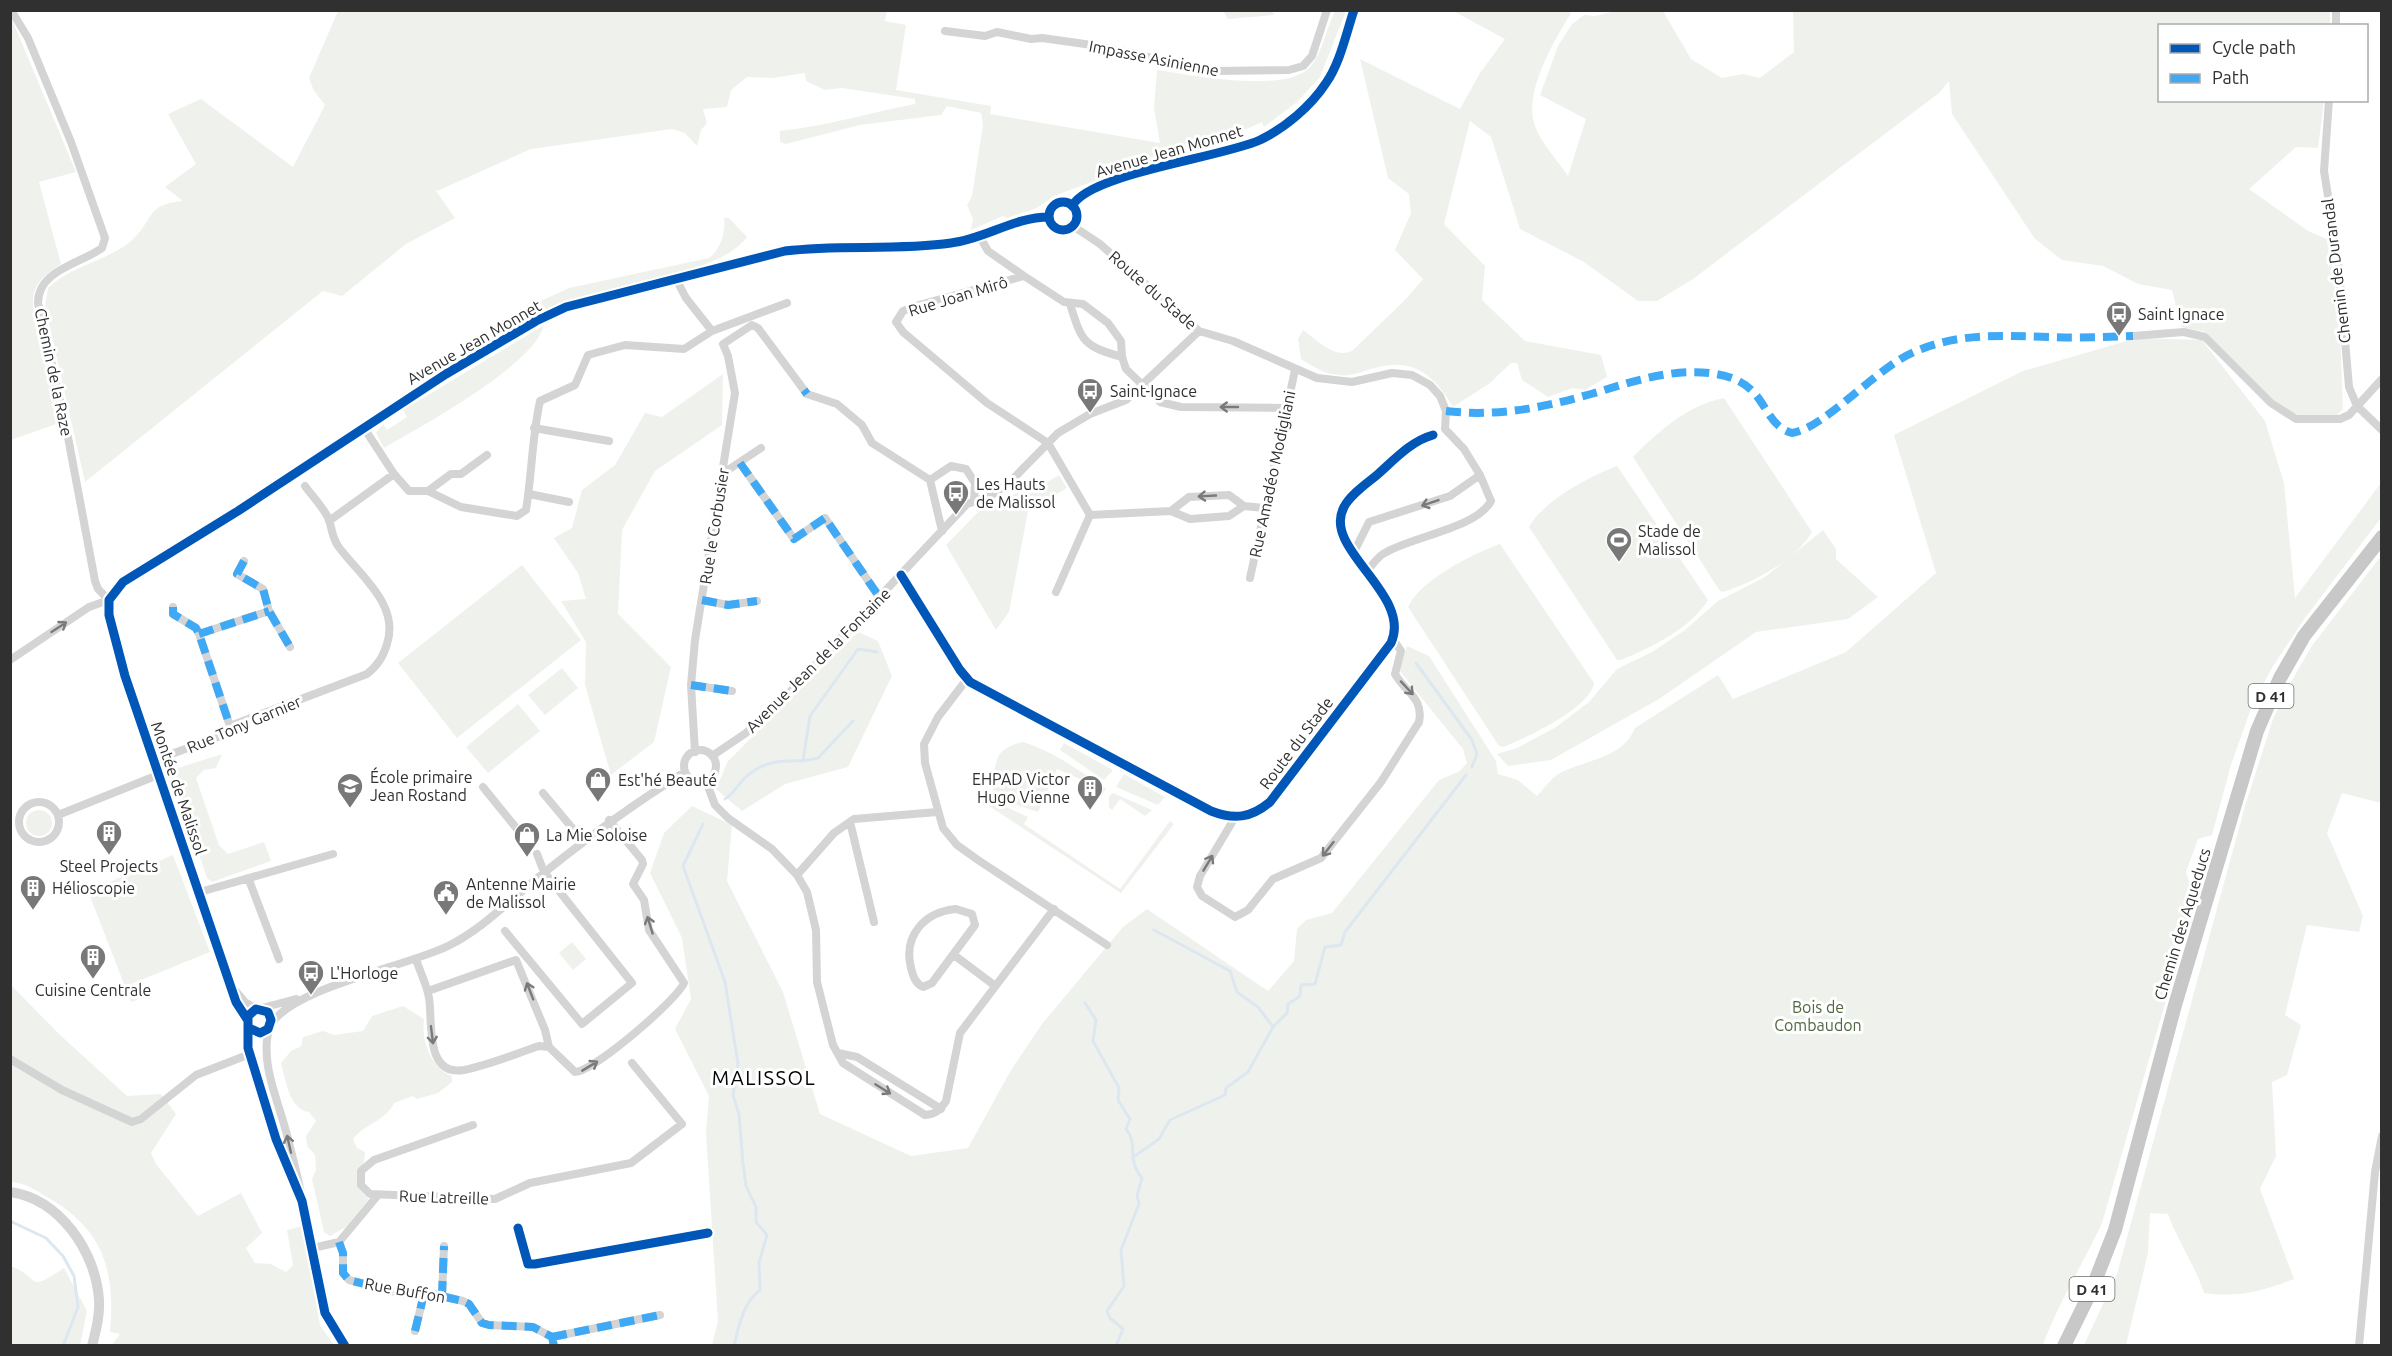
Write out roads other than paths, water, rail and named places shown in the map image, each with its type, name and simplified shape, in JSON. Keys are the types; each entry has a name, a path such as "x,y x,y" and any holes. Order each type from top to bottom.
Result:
{"main road":[{"name":"Chemin des Aqueducs","path":"2064,1346 2092,1289 2115,1230 2175,1005 2257,731 2280,678 2304,636 2382,537"}],"street":[{"name":"Chemin de la Raze","path":"11,10 28,39 71,142 105,238 102,248 53,274 43,283 38,292 38,303 67,432 94,581 98,590 109,600"},
{"name":"Impasse Asinienne","path":"945,31 985,36 997,32 1030,39 1042,38 1092,45 1213,71 1290,70 1303,66 1312,56 1327,10"},
{"name":"Avenue Jean Monnet","path":"1072,206 1081,194 1106,182 1226,152 1263,138 1277,129 1309,104 1327,82 1354,10"},
{"name":"Chemin de Durandal","path":"2329,102 2324,171 2338,258 2349,387 2357,406 2382,430"},
{"path":"1064,202 1072,206 1076,219 1073,226 1066,230 1058,229 1051,224 1049,217 1051,209 1056,204 1064,202"},
{"name":"Avenue Jean Monnet","path":"109,600 123,582 501,340 566,307 750,258 795,250 911,247 953,243 980,237 1018,221 1049,217"},
{"name":"Route du Stade","path":"1073,226 1108,251 1199,331 1233,341 1317,378 1340,382 1364,381 1392,373 1412,375 1430,385 1440,396 1446,411 1445,429 1464,449 1480,475"},
{"name":"Rue Joan Mirô","path":"980,237 991,254 1070,304 1083,304 1108,323 1121,340 1122,357 1126,369 1154,398 1166,405 1287,408"},
{"name":"Rue Joan Mirô","path":"1024,276 919,305 903,311 896,322 903,332 961,383 1048,443"},
{"path":"676,279 686,298 712,332"},
{"path":"364,428 394,474 409,490 428,491 461,507 517,516 526,510 534,464 532,446 534,428 540,401 574,385 585,358 593,352 625,345 681,350 712,332 787,303"},
{"path":"1070,304 1080,334 1093,349 1122,357"},
{"name":"Rue le Corbusier","path":"695,752 691,685 735,393 728,356 723,344 752,325 759,328 806,392 837,404 862,425 872,443 930,480"},
{"name":"Avenue Jean de la Fontaine","path":"712,756 746,734 761,720 942,531 974,501 992,495 1006,486 1048,443 1074,423 1126,400 1199,331"},
{"path":"2133,336 2184,332 2205,337 2271,403 2296,419 2340,419 2357,406 2382,379"},
{"name":"Rue Amadéo Modigliani","path":"1250,578 1295,370"},
{"path":"534,428 609,441"},
{"path":"901,575 967,679 1152,781 1211,811 1234,819 1200,876 1197,887 1202,896 1235,917 1248,910 1273,879 1321,858 1381,782 1419,723 1421,713 1417,699 1395,674 1401,651 1393,639 1395,624 1391,609 1340,526 1344,507 1410,446 1432,435"},
{"path":"1048,443 1090,516"},
{"path":"722,474 761,448"},
{"path":"428,491 451,474 461,474 487,455"},
{"path":"740,463 794,539 825,518 880,598"},
{"path":"942,531 930,480 951,466 966,469 975,483 974,501"},
{"path":"329,521 394,474"},
{"path":"1354,552 1369,522 1450,495 1480,475 1491,497 1488,506 1451,528 1383,554 1367,571"},
{"name":"Rue Tony Garnier","path":"155,760 229,733 230,726 333,688 367,674 377,666 388,640 391,623 380,596 332,536 329,521 305,486"},
{"path":"529,494 569,502"},
{"path":"1171,511 1189,497 1229,495 1244,506 1264,508"},
{"path":"1090,516 1171,511 1191,519 1229,516 1244,506"},
{"path":"1056,592 1090,516"},
{"path":"244,561 237,574 260,586 269,611 290,647"},
{"path":"10,660 89,607 109,600"},
{"name":"Montée de Malissol","path":"109,600 109,615 125,676 236,1002 248,1024 247,1037 250,1054 276,1139 302,1202"},
{"path":"702,600 728,605 757,601"},
{"path":"173,607 173,614 196,628 200,634 230,726"},
{"path":"200,634 269,611"},
{"name":"Route du Stade","path":"1234,819 1253,813 1270,802 1393,639"},
{"path":"967,679 938,717 924,744 925,763 943,828 957,845 1107,945"},
{"path":"691,685 732,691"},
{"path":"702,751 712,756 716,769 706,781 691,779 686,772 687,758 695,752 702,751"},
{"path":"311,996 259,1008 250,1013 248,1024 260,1033 284,1009 311,996 416,959 456,941 609,820 686,772"},
{"path":"58,815 158,775"},
{"path":"706,781 715,805 728,818 758,837 797,875 807,892 816,930 817,982 838,1053 850,1069 925,1115 940,1109 946,1101 960,1033 994,985 1054,909"},
{"path":"483,787 530,845"},
{"path":"543,794 583,841"},
{"path":"42,802 54,809 58,815 56,833 45,842 30,841 20,831 19,817 28,805 42,802"},
{"path":"797,875 834,833 850,822 862,818 937,812"},
{"path":"428,991 516,960 537,1008 549,1047 576,1072 592,1067 661,1010 684,983 649,930 644,900 633,884 643,864 642,860 609,820"},
{"path":"850,822 874,922"},
{"path":"200,892 249,880 333,854"},
{"path":"505,931 582,1024 632,983 544,872 537,854"},
{"path":"249,880 279,959"},
{"path":"945,910 967,911 972,914 975,926 954,956 932,983 923,987 914,978 909,948 912,936 929,917 945,910"},
{"path":"954,956 994,985"},
{"path":"416,959 428,991 430,1038 440,1060 451,1068 463,1070 539,1046 549,1047"},
{"name":"Montée de Malissol","path":"231,983 242,999 270,1015 266,1042 268,1065 289,1140 314,1248 325,1313 345,1346"},
{"path":"838,1053 857,1057 940,1109"},
{"path":"10,1059 62,1090 122,1120 138,1121 196,1075 250,1054"},
{"name":"Rue Latreille","path":"339,1242 378,1195 495,1199 530,1184 631,1163 682,1124 633,1063"},
{"path":"378,1195 370,1194 361,1185 360,1171 367,1165 473,1125"},
{"path":"2359,1346 2375,1172 2382,1136"},
{"path":"10,1192 31,1198 61,1218 87,1254 98,1286 98,1320 92,1346"},
{"path":"314,1248 339,1242"},
{"name":"Rue Buffon","path":"339,1242 343,1253 342,1273 349,1280 400,1293 442,1296 468,1305 476,1317 489,1325 533,1327 553,1341"},
{"path":"442,1296 444,1246"},
{"path":"415,1331 424,1294"},
{"path":"553,1341 660,1315"}],"waterway":[{"path":"725,799 754,770 781,761 803,761 810,716 858,649 877,652"},
{"path":"1416,663 1472,740 1477,754 1472,767"},
{"path":"803,761 818,758 853,721"},
{"path":"1132,1158 1159,1139 1170,1120 1225,1095 1226,1088 1248,1072 1273,1027 1287,1013 1288,1004 1300,996 1301,985 1315,984 1325,947 1341,945 1345,932 1466,775"},
{"path":"703,824 683,866 725,982 738,1064 733,1095 739,1114 746,1186 756,1207 756,1222 767,1235 759,1263 760,1290 749,1301 740,1322 734,1346"},
{"path":"1154,930 1230,971 1237,992 1258,1007 1273,1027"},
{"path":"1085,1003 1096,1020 1093,1041 1119,1088 1118,1100 1130,1119 1126,1129 1132,1140 1133,1159 1142,1178 1137,1196 1139,1204 1121,1250 1124,1286 1107,1311 1110,1318 1123,1329 1116,1346"},
{"path":"10,1221 46,1238 63,1256 74,1276 78,1307 63,1346"}],"place":[{"name":"Saint Ignace","path":"2119,337"},
{"name":"Saint-Ignace","path":"1090,414"},
{"name":"Les Hauts de Malissol","path":"956,516"},
{"name":"Stade de Malissol","path":"1619,563"},
{"name":"Est'hé Beauté","path":"598,803"},
{"name":"École primaire Jean Rostand","path":"350,809"},
{"name":"EHPAD Victor Hugo Vienne","path":"1090,811"},
{"name":"Steel Projects","path":"109,856"},
{"name":"La Mie Soloise","path":"527,858"},
{"name":"Hélioscopie","path":"33,911"},
{"name":"Antenne Mairie de Malissol","path":"446,916"},
{"name":"Cuisine Centrale","path":"93,980"},
{"name":"L'Horloge","path":"311,996"}],"district":[{"name":"MALISSOL","path":"764,1077"}],"park label":[{"name":"Bois de Combaudon","path":"1818,1016"}]}
